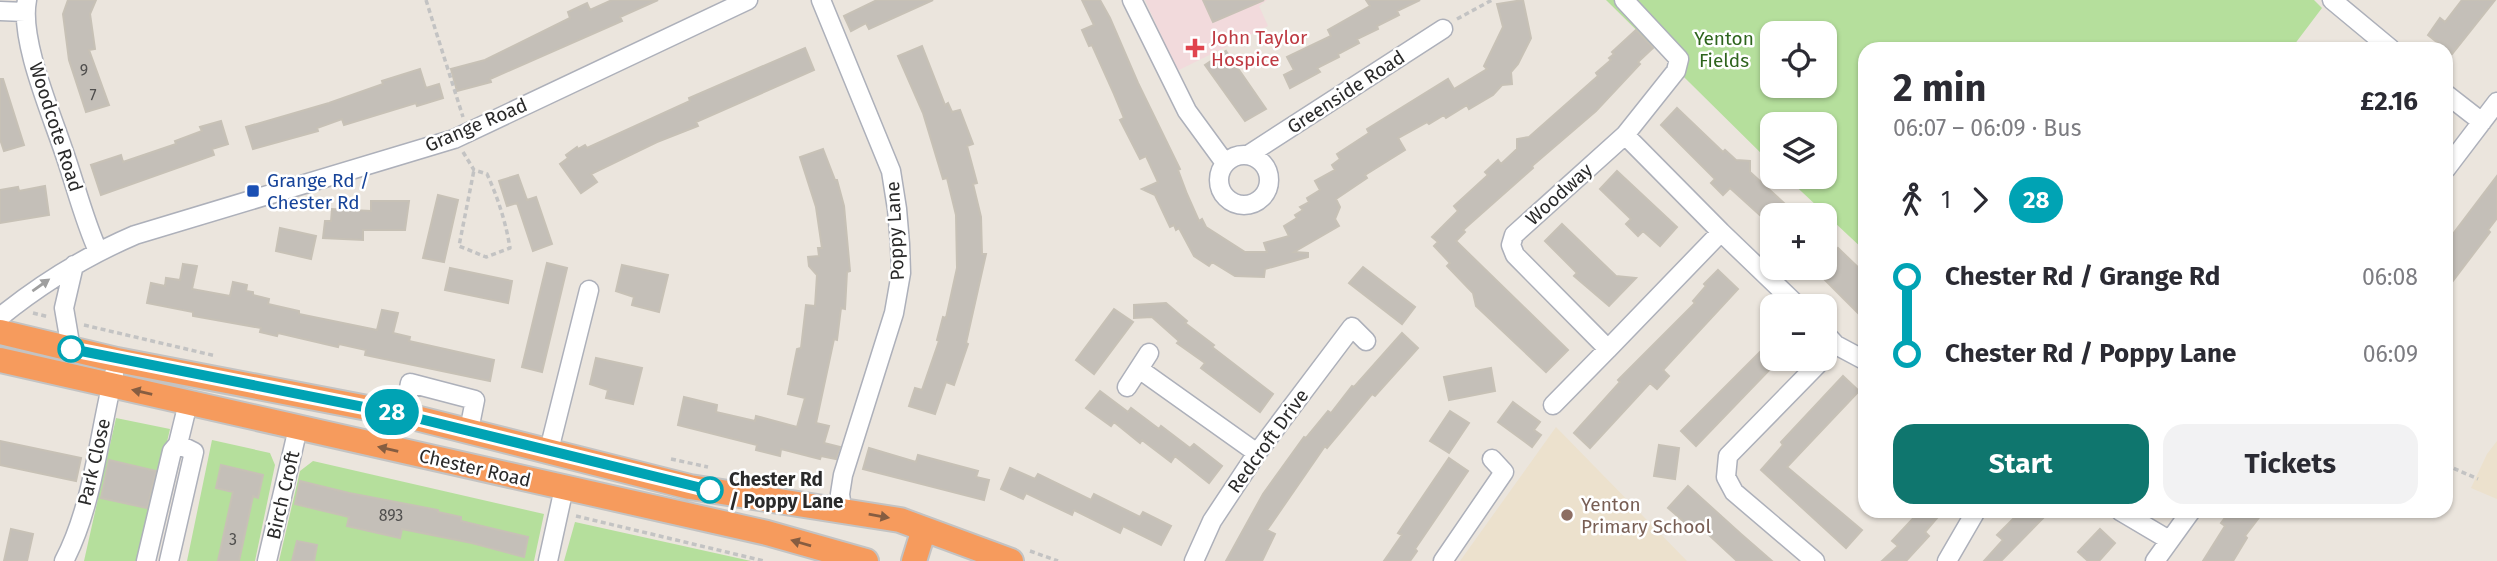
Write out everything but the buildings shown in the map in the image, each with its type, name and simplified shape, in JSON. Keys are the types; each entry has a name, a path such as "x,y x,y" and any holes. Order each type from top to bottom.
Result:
{"highway":[{"name":"Chester Road","path":"0,332 117,360 404,415 690,487 900,520 1011,561"},
{"name":"Chester Road","path":"0,360 298,428 562,497 743,528 866,561"},
{"path":"743,528 751,497"},
{"path":"914,561 924,529"}],"street":[{"name":"Grange Road","path":"0,317 47,281 99,251 135,235 461,135 748,0"},
{"name":"Poppy Lane","path":"821,0 891,171 900,244 901,272 894,313 843,475 840,494 842,509"},
{"path":"1132,0 1187,111 1225,163 1219,174 1219,185 1225,197 1237,205 1247,206 1260,200 1269,181 1264,164 1248,155"},
{"name":"Woodway","path":"1608,349 1515,255 1511,245 1514,235 1625,135 1676,71 1679,59 1624,0"},
{"path":"2332,0 2383,42"},
{"path":"0,11 26,6"},
{"name":"Woodcote Road","path":"26,6 37,72 99,251"},
{"name":"Greenside Road","path":"1225,163 1236,156 1248,155 1443,29"},
{"path":"2453,99 2482,122"},
{"path":"2453,160 2497,102"},
{"path":"1625,135 1787,294"},
{"path":"1553,405 1721,232"},
{"path":"71,349 64,308 74,265"},
{"path":"549,450 589,290"},
{"name":"Redcroft Drive","path":"1194,561 1212,521 1346,321 1366,341"},
{"path":"1837,351 1858,358"},
{"path":"1127,387 1149,353"},
{"name":"Park Close","path":"64,561 71,548 83,508 117,360"},
{"path":"1139,369 1257,453"},
{"path":"1806,371 1728,456 1726,477 1734,492 1815,561"},
{"path":"146,561 172,451 178,444 188,403"},
{"name":"Birch Croft","path":"267,561 298,428"},
{"path":"169,561 194,452 178,444"},
{"path":"1443,561 1504,472 1492,458"},
{"path":"548,561 562,497"},
{"path":"1947,561 1972,518"},
{"path":"2131,518 2169,541"},
{"path":"2155,561 2185,518"}],"path":[{"path":"425,0 461,135 474,170 459,246 486,257 510,248 495,192 487,174 474,170"},
{"path":"1443,29 1467,12 1492,0"},
{"path":"2453,468 2478,479"},
{"path":"562,497 571,514 586,519 764,561"}],"shaded area":[{"name":"John Taylor Hospice","path":"1145,0 1267,0 1259,6 1268,26 1177,71"},
{"name":"Yenton Primary School","path":"1556,427 1687,561 1460,561"},
{"path":"2497,441 2497,499 2471,488 2487,454"}],"green space":[{"name":"Yenton Fields","path":"1606,0 2314,0 2322,8 2296,42 1858,42 1858,244 1837,225 1837,203 1814,203 1799,189 1837,189 1837,112 1760,112 1760,152"},
{"path":"116,418 170,429 139,561 84,561"},
{"path":"212,440 270,453 275,465 255,561 187,561"},
{"path":"313,461 544,514 534,561 279,561 300,471"},
{"path":"575,522 751,561 564,561"}],"bus line":[{"name":"28","path":"71,349 404,415 710,490"}],"place":[{"name":"John Taylor Hospice","path":"1195,48"},
{"name":"Grange Rd / Chester Rd","path":"253,191"},
{"name":"Chester Rd / Poppy Lane","path":"710,490"},
{"name":"Yenton Primary School","path":"1567,515"}]}
